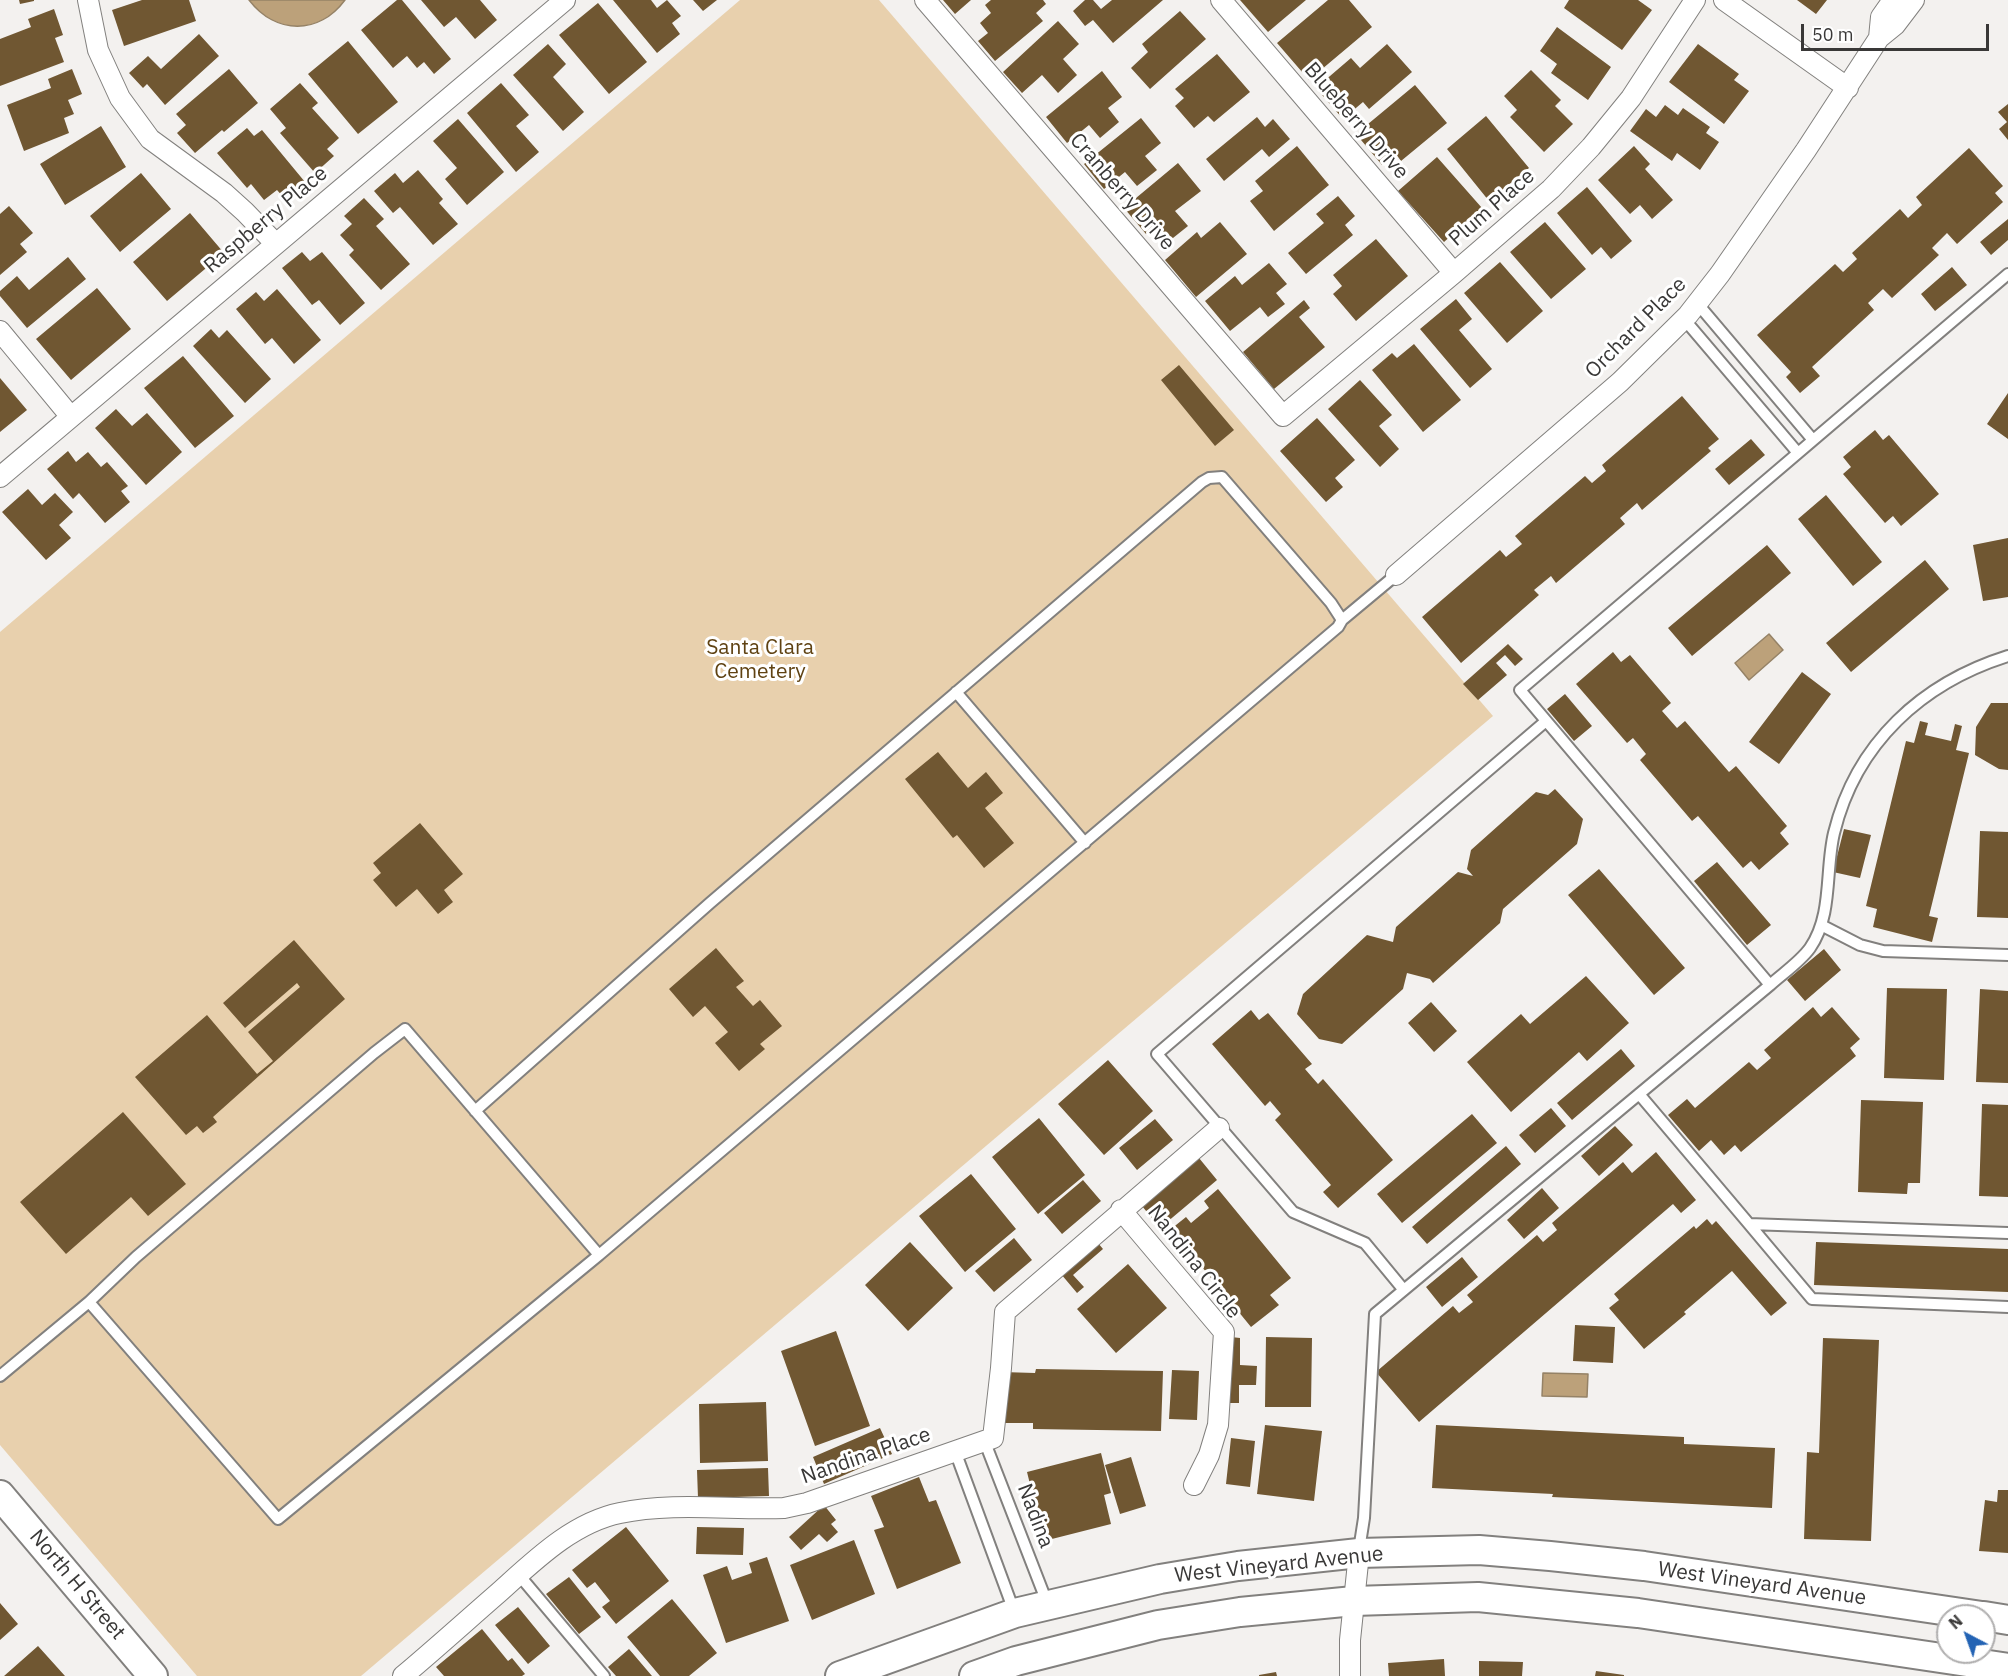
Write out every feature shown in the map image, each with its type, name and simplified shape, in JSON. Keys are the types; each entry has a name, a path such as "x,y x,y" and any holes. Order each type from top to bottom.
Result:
{"main road":[{"name":"North H Street","path":"0,1495 153,1676"},
{"name":"West Vineyard Avenue","path":"840,1676 1015,1613 1048,1605 1160,1579 1238,1566 1359,1553 1479,1550 1550,1556 1644,1566 1936,1609"},
{"name":"West Vineyard Avenue","path":"974,1676 1016,1661 1158,1625 1240,1612 1354,1601 1478,1597 1627,1612 2008,1668"}],"street":[{"path":"88,0 98,50 120,98 150,139 224,193 274,243"},
{"name":"Raspberry Place","path":"0,477 274,243 565,0"},
{"name":"Cranberry Drive","path":"925,0 1283,416"},
{"name":"Blueberry Drive","path":"1221,0 1454,273"},
{"name":"Plum Place","path":"1283,416 1551,189 1591,147 1631,98 1695,0"},
{"path":"1724,0 1848,88"},
{"name":"Orchard Place","path":"1879,38 1881,17 1893,0"},
{"name":"Orchard Place","path":"1396,575 1620,382 1684,319 1726,265 1848,88 1879,38 1895,25 1914,0"},
{"path":"0,331 71,417"},
{"path":"984,1440 993,1438 1005,1312 1219,1128"},
{"name":"Nandina Circle","path":"1121,1210 1224,1332 1218,1425 1209,1455 1194,1485"},
{"name":"Nandina Place","path":"403,1676 556,1544 585,1525 618,1513 646,1509 784,1509 807,1503 984,1440"},
{"path":"1350,1676 1350,1642 1359,1553"}],"lane":[{"path":"1770,986 1520,690 2008,274"},
{"path":"1697,303 1813,440"},
{"path":"1684,319 1798,453"},
{"path":"475,1111 718,895 1194,488 1209,478 1222,477 1226,481 1331,603 1342,620"},
{"path":"89,1302 278,1519 599,1255 1338,627 1342,620 1396,575"},
{"path":"1359,1553 1364,1518 1375,1314 1770,986 1809,949 1821,925 1834,834 1842,806 1869,754 1886,732 1929,693 1971,669 2008,656"},
{"path":"956,692 1084,843"},
{"path":"1403,1289 1365,1244 1293,1212 1157,1054 1546,721"},
{"path":"1821,925 1860,945 1883,951 2008,955"},
{"path":"0,1376 89,1302 136,1257 374,1053 405,1029 599,1255"},
{"path":"1639,1094 1812,1299 2008,1307"},
{"path":"1749,1224 2008,1233"},
{"name":"Nadina","path":"984,1440 1048,1605"},
{"path":"955,1451 1015,1613"},
{"path":"519,1575 604,1676"}],"green space":[{"name":"Santa Clara Cemetery","path":"740,0 879,0 1493,716 361,1676 197,1676 0,1445 0,632"}],"shaded area":[{"path":"249,0 345,0 323,20 310,25 297,26 284,25 272,20"},
{"path":"1769,634 1783,650 1749,680 1735,663"},
{"path":"1543,1373 1588,1374 1587,1397 1542,1396"}],"building":[{"path":"19,0 34,0 34,1 20,4"},
{"path":"142,0 189,0 196,21 124,46 112,10"},
{"path":"397,0 402,0 451,59 434,74 424,62 417,68 407,56 393,68 361,30"},
{"path":"421,0 480,0 497,20 475,39 456,17 444,27"},
{"path":"613,0 651,0 657,8 667,0 681,16 672,23 680,34 657,53"},
{"path":"693,0 717,0 703,11"},
{"path":"943,0 971,0 955,14"},
{"path":"991,0 1043,0 1046,4 1036,13 1043,21 995,61 978,41 988,33 980,23 991,13 985,5"},
{"path":"1085,0 1093,0 1101,9 1112,0 1163,0 1113,43 1093,20 1085,26 1073,11"},
{"path":"1240,0 1306,0 1268,32"},
{"path":"1328,0 1349,0 1372,27 1309,80 1277,43"},
{"path":"1569,0 1638,0 1652,10 1622,50 1564,8"},
{"path":"1797,0 1827,0 1816,14"},
{"path":"598,3 647,62 609,94 559,35"},
{"path":"54,9 63,35 55,38 64,62 0,86 0,39 31,27 28,19"},
{"path":"1180,11 1206,39 1150,89 1131,68 1148,52 1142,44"},
{"path":"1058,21 1079,44 1063,59 1077,75 1058,93 1042,75 1022,93 1003,72"},
{"path":"1557,27 1611,67 1588,100 1551,73 1557,64 1540,51"},
{"path":"199,34 219,56 165,105 147,84 143,88 129,73 148,56 161,69"},
{"path":"348,41 398,102 358,134 308,74"},
{"path":"548,44 566,64 553,77 584,112 563,131 513,75"},
{"path":"1387,44 1412,72 1369,109 1363,102 1343,119 1316,88 1351,58 1360,68"},
{"path":"1698,44 1739,74 1734,80 1749,91 1724,124 1669,82"},
{"path":"1217,54 1250,92 1214,122 1208,116 1194,128 1175,106 1184,98 1175,89"},
{"path":"72,69 82,94 68,100 74,114 64,118 69,133 24,151 7,105 51,88 48,79"},
{"path":"229,69 258,103 195,153 177,133 186,125 176,114"},
{"path":"1531,70 1561,100 1555,106 1573,124 1544,152 1510,117 1517,110 1504,96"},
{"path":"1102,71 1122,97 1108,108 1119,122 1100,138 1089,125 1067,143 1046,117"},
{"path":"300,83 318,103 312,108 339,138 327,149 334,156 315,173 280,133 286,128 270,109"},
{"path":"501,83 529,115 516,126 539,152 516,172 467,113"},
{"path":"1415,85 1447,123 1401,161 1396,154 1382,165 1356,134"},
{"path":"2008,104 2008,140 1999,129 2007,122 1998,112"},
{"path":"1665,105 1678,115 1683,108 1710,127 1706,133 1719,142 1700,170 1677,153 1672,161 1630,131 1646,109 1656,117"},
{"path":"1486,116 1529,168 1489,201 1447,149"},
{"path":"1257,117 1265,127 1273,119 1290,139 1269,157 1262,149 1224,181 1206,159"},
{"path":"1141,118 1161,143 1145,156 1157,170 1137,186 1125,172 1104,189 1084,164"},
{"path":"458,119 504,172 467,205 445,179 457,168 433,141"},
{"path":"101,126 126,167 65,205 40,164"},
{"path":"247,128 254,136 262,130 305,182 285,199 277,190 264,200 251,184 247,188 217,153"},
{"path":"1297,146 1329,185 1274,231 1250,201 1263,191 1255,181"},
{"path":"1634,146 1650,164 1645,169 1673,200 1652,219 1640,205 1630,214 1598,180"},
{"path":"1969,148 2003,186 1995,193 2003,202 1957,244 1947,233 1932,248 1939,255 1892,298 1883,289 1868,303 1874,310 1812,367 1820,376 1800,393 1786,377 1791,372 1757,335 1835,264 1843,272 1857,259 1852,253 1900,209 1908,218 1922,205 1916,197"},
{"path":"1437,157 1482,208 1444,242 1398,191"},
{"path":"1178,163 1201,191 1175,211 1188,226 1163,246 1150,230 1146,234 1124,208"},
{"path":"418,170 443,199 439,203 458,224 433,245 400,207 393,213 374,191 395,173 403,183"},
{"path":"141,173 171,209 120,252 90,216"},
{"path":"1587,187 1632,241 1611,259 1601,247 1592,255 1557,213"},
{"path":"1338,196 1355,216 1345,225 1353,235 1306,274 1288,253 1324,223 1316,214"},
{"path":"364,198 384,219 376,226 410,264 381,290 349,255 354,250 340,235 352,224 344,216"},
{"path":"9,206 33,233 20,244 27,252 0,275 0,214"},
{"path":"190,213 224,253 167,301 133,262"},
{"path":"2008,219 2008,240 1991,255 1980,242"},
{"path":"1220,222 1247,254 1196,297 1165,260 1197,232 1201,238"},
{"path":"1545,222 1586,269 1551,299 1510,252"},
{"path":"1376,239 1408,276 1356,321 1333,294 1342,286 1333,275"},
{"path":"302,252 310,261 322,252 365,303 340,325 319,300 312,305 282,268"},
{"path":"68,257 86,279 27,328 0,296 0,291 17,276 29,290"},
{"path":"1500,262 1543,311 1507,343 1464,293"},
{"path":"1269,263 1287,284 1276,293 1285,304 1268,317 1260,307 1230,331 1205,301 1235,276 1242,285"},
{"path":"1952,267 1967,285 1935,311 1921,294"},
{"path":"97,288 131,329 71,380 36,339"},
{"path":"277,289 321,340 294,364 272,338 265,344 236,309 256,292 264,301"},
{"path":"1456,299 1472,319 1459,330 1492,369 1470,388 1420,329"},
{"path":"1304,300 1310,308 1299,317 1325,347 1274,389 1243,352"},
{"path":"211,329 219,338 227,330 271,379 245,403 193,346"},
{"path":"1414,344 1461,400 1423,432 1372,370 1392,353 1397,358"},
{"path":"183,356 234,416 195,448 144,388"},
{"path":"1179,365 1234,430 1215,446 1161,380"},
{"path":"0,378 27,410 0,432"},
{"path":"1360,380 1392,415 1379,426 1399,449 1380,467 1328,409"},
{"path":"2008,393 2008,439 1987,424"},
{"path":"1682,396 1719,439 1708,448 1711,451 1642,510 1637,503 1620,518 1625,524 1556,583 1551,576 1534,590 1539,595 1461,663 1422,617 1500,550 1506,557 1522,544 1515,536 1585,476 1592,483 1606,471 1602,465"},
{"path":"116,409 132,426 147,413 182,452 146,485 95,428"},
{"path":"1317,418 1355,460 1335,478 1343,487 1326,502 1280,451"},
{"path":"1875,430 1883,440 1889,435 1939,494 1901,526 1893,516 1885,523 1843,474 1851,467 1843,457"},
{"path":"1751,439 1765,455 1729,485 1715,469"},
{"path":"68,451 76,462 88,452 101,467 107,462 128,486 121,491 130,502 105,523 79,493 73,499 47,469"},
{"path":"28,489 42,505 55,493 73,512 59,525 71,538 46,560 2,512"},
{"path":"1826,495 1882,562 1853,586 1798,519"},
{"path":"2008,538 2008,597 1983,601 1973,545"},
{"path":"1767,545 1791,573 1692,656 1668,628"},
{"path":"1925,560 1949,589 1851,672 1826,643"},
{"path":"1508,644 1523,659 1515,666 1505,655 1496,663 1507,675 1478,700 1463,684"},
{"path":"1613,652 1621,662 1630,655 1671,703 1662,711 1677,728 1685,721 1729,772 1736,766 1787,826 1780,833 1789,844 1759,870 1751,861 1743,868 1698,816 1692,821 1640,760 1646,754 1633,738 1627,743 1576,684"},
{"path":"1802,672 1831,694 1779,764 1749,742"},
{"path":"1565,694 1592,726 1574,741 1547,709"},
{"path":"1991,703 2008,703 2008,770 1999,769 1975,755 1976,727"},
{"path":"1920,721 1928,723 1925,735 1951,741 1955,724 1962,726 1956,750 1969,753 1929,916 1938,918 1932,942 1873,927 1877,909 1866,906 1906,741 1914,743"},
{"path":"938,752 968,788 986,772 1003,793 985,808 1014,843 984,868 957,835 953,838 905,779"},
{"path":"1555,789 1583,819 1577,844 1503,909 1500,923 1433,983 1430,979 1407,973 1403,989 1342,1044 1319,1039 1297,1014 1303,994 1367,935 1393,942 1396,927 1458,872 1473,876 1467,869 1471,850 1536,792 1548,795"},
{"path":"420,823 463,874 444,890 453,902 438,914 417,889 396,907 373,880 381,873 373,863"},
{"path":"1844,829 1871,835 1860,878 1833,872"},
{"path":"1980,831 2008,832 2008,918 1977,917"},
{"path":"1717,862 1771,925 1747,945 1694,881"},
{"path":"1599,869 1685,968 1654,995 1568,895"},
{"path":"294,940 345,999 213,1117 217,1122 203,1133 197,1126 186,1135 135,1077 207,1015 257,1074 273,1061 248,1032 300,987 297,983 245,1028 223,1003"},
{"path":"716,948 744,981 736,987 753,1006 760,1000 782,1026 760,1044 765,1049 739,1071 715,1043 728,1032 705,1006 693,1017 669,989"},
{"path":"1824,949 1841,970 1805,1001 1787,980"},
{"path":"1586,976 1629,1023 1587,1061 1579,1052 1511,1112 1467,1062 1521,1014 1530,1024"},
{"path":"1887,988 1947,989 1944,1080 1884,1078"},
{"path":"1980,989 2008,991 2008,1083 1976,1082"},
{"path":"1431,1002 1457,1031 1434,1052 1408,1023"},
{"path":"1813,1007 1821,1017 1832,1007 1860,1039 1850,1048 1856,1056 1741,1152 1735,1145 1724,1155 1711,1140 1699,1151 1668,1115 1687,1099 1695,1108 1749,1062 1757,1070 1771,1058 1764,1050"},
{"path":"1251,1010 1259,1020 1268,1013 1312,1064 1305,1069 1318,1084 1323,1079 1393,1160 1338,1208 1323,1192 1331,1185 1275,1120 1281,1114 1270,1101 1265,1106 1212,1044"},
{"path":"1621,1049 1635,1066 1572,1120 1557,1103"},
{"path":"1108,1060 1153,1111 1104,1155 1058,1104"},
{"path":"1861,1100 1923,1102 1920,1183 1908,1183 1907,1194 1858,1192"},
{"path":"1982,1104 2008,1105 2008,1197 1979,1196"},
{"path":"1551,1108 1566,1126 1535,1153 1519,1135"},
{"path":"123,1112 186,1184 148,1216 131,1197 66,1254 20,1202"},
{"path":"1472,1114 1497,1143 1402,1223 1377,1194"},
{"path":"1039,1118 1085,1175 1038,1214 992,1157"},
{"path":"1155,1119 1173,1140 1137,1170 1119,1148"},
{"path":"1615,1126 1633,1145 1599,1176 1581,1156"},
{"path":"1506,1146 1521,1164 1427,1244 1412,1227"},
{"path":"1656,1152 1696,1200 1681,1213 1673,1204 1419,1422 1376,1372 1453,1306 1459,1313 1473,1302 1467,1295 1537,1235 1543,1242 1557,1230 1552,1223 1623,1162 1632,1173"},
{"path":"1199,1158 1217,1180 1160,1228 1142,1206"},
{"path":"971,1174 1016,1229 965,1272 919,1216"},
{"path":"1083,1180 1101,1201 1062,1234 1044,1213"},
{"path":"1542,1188 1559,1208 1524,1239 1507,1220"},
{"path":"1218,1189 1291,1278 1270,1295 1279,1305 1251,1327 1171,1229 1186,1217 1191,1223 1209,1208 1204,1201"},
{"path":"1707,1219 1712,1225 1716,1221 1787,1303 1771,1316 1732,1271 1644,1349 1609,1308 1619,1300 1614,1294 1694,1226 1696,1229"},
{"path":"1014,1238 1032,1260 994,1292 975,1271"},
{"path":"910,1242 953,1288 908,1331 865,1285"},
{"path":"1816,1242 2008,1249 2008,1292 1814,1285"},
{"path":"1098,1243 1103,1249 1073,1275 1084,1287 1077,1293 1061,1274"},
{"path":"1462,1257 1478,1277 1442,1307 1426,1287"},
{"path":"1128,1264 1167,1308 1116,1353 1077,1309"},
{"path":"1575,1325 1615,1327 1613,1363 1573,1361"},
{"path":"836,1331 870,1426 815,1446 781,1351"},
{"path":"1231,1337 1240,1338 1240,1365 1257,1366 1256,1385 1239,1385 1239,1403 1229,1403"},
{"path":"1266,1337 1312,1338 1311,1407 1265,1407"},
{"path":"1823,1338 1879,1340 1871,1541 1804,1539 1807,1452 1819,1453"},
{"path":"1036,1369 1163,1371 1161,1431 1033,1429 1033,1423 1002,1423 1002,1372 1035,1373"},
{"path":"1172,1370 1199,1371 1197,1420 1169,1419"},
{"path":"766,1402 768,1461 700,1463 699,1404"},
{"path":"1265,1425 1322,1431 1314,1501 1257,1494"},
{"path":"1436,1425 1684,1437 1684,1444 1775,1448 1772,1508 1552,1497 1553,1494 1432,1488"},
{"path":"880,1428 892,1454 824,1484 813,1457"},
{"path":"1231,1438 1255,1441 1250,1487 1226,1484"},
{"path":"1101,1453 1111,1493 1104,1495 1111,1524 1044,1541 1027,1472"},
{"path":"1131,1457 1146,1506 1120,1514 1105,1465"},
{"path":"768,1468 769,1496 698,1498 697,1470"},
{"path":"919,1477 929,1502 936,1500 961,1563 897,1589 874,1530 884,1527 871,1496"},
{"path":"1998,1490 2008,1490 2008,1553 1979,1551 1985,1500 1997,1502"},
{"path":"824,1505 836,1520 831,1524 838,1532 827,1542 819,1534 801,1550 789,1537"},
{"path":"626,1527 669,1581 616,1624 602,1607 610,1601 595,1582 587,1588 572,1570"},
{"path":"697,1527 744,1528 743,1555 696,1554"},
{"path":"854,1540 875,1594 812,1620 790,1565"},
{"path":"767,1557 789,1621 726,1643 703,1575 727,1566 732,1580 752,1573 749,1563"},
{"path":"569,1577 601,1617 579,1634 546,1594"},
{"path":"672,1599 717,1653 689,1676 660,1676 627,1637"},
{"path":"0,1603 18,1624 0,1640"},
{"path":"518,1607 550,1646 528,1664 495,1625"},
{"path":"482,1629 508,1661 512,1658 525,1674 522,1676 444,1676 436,1667"},
{"path":"38,1646 65,1676 4,1676"},
{"path":"629,1649 652,1676 616,1676 608,1667"},
{"path":"1444,1659 1445,1676 1389,1676 1388,1663"},
{"path":"1479,1661 1523,1662 1522,1676 1479,1676"},
{"path":"1596,1671 1624,1675 1624,1676 1595,1676"},
{"path":"1276,1672 1277,1676 1259,1676 1259,1675"}]}
